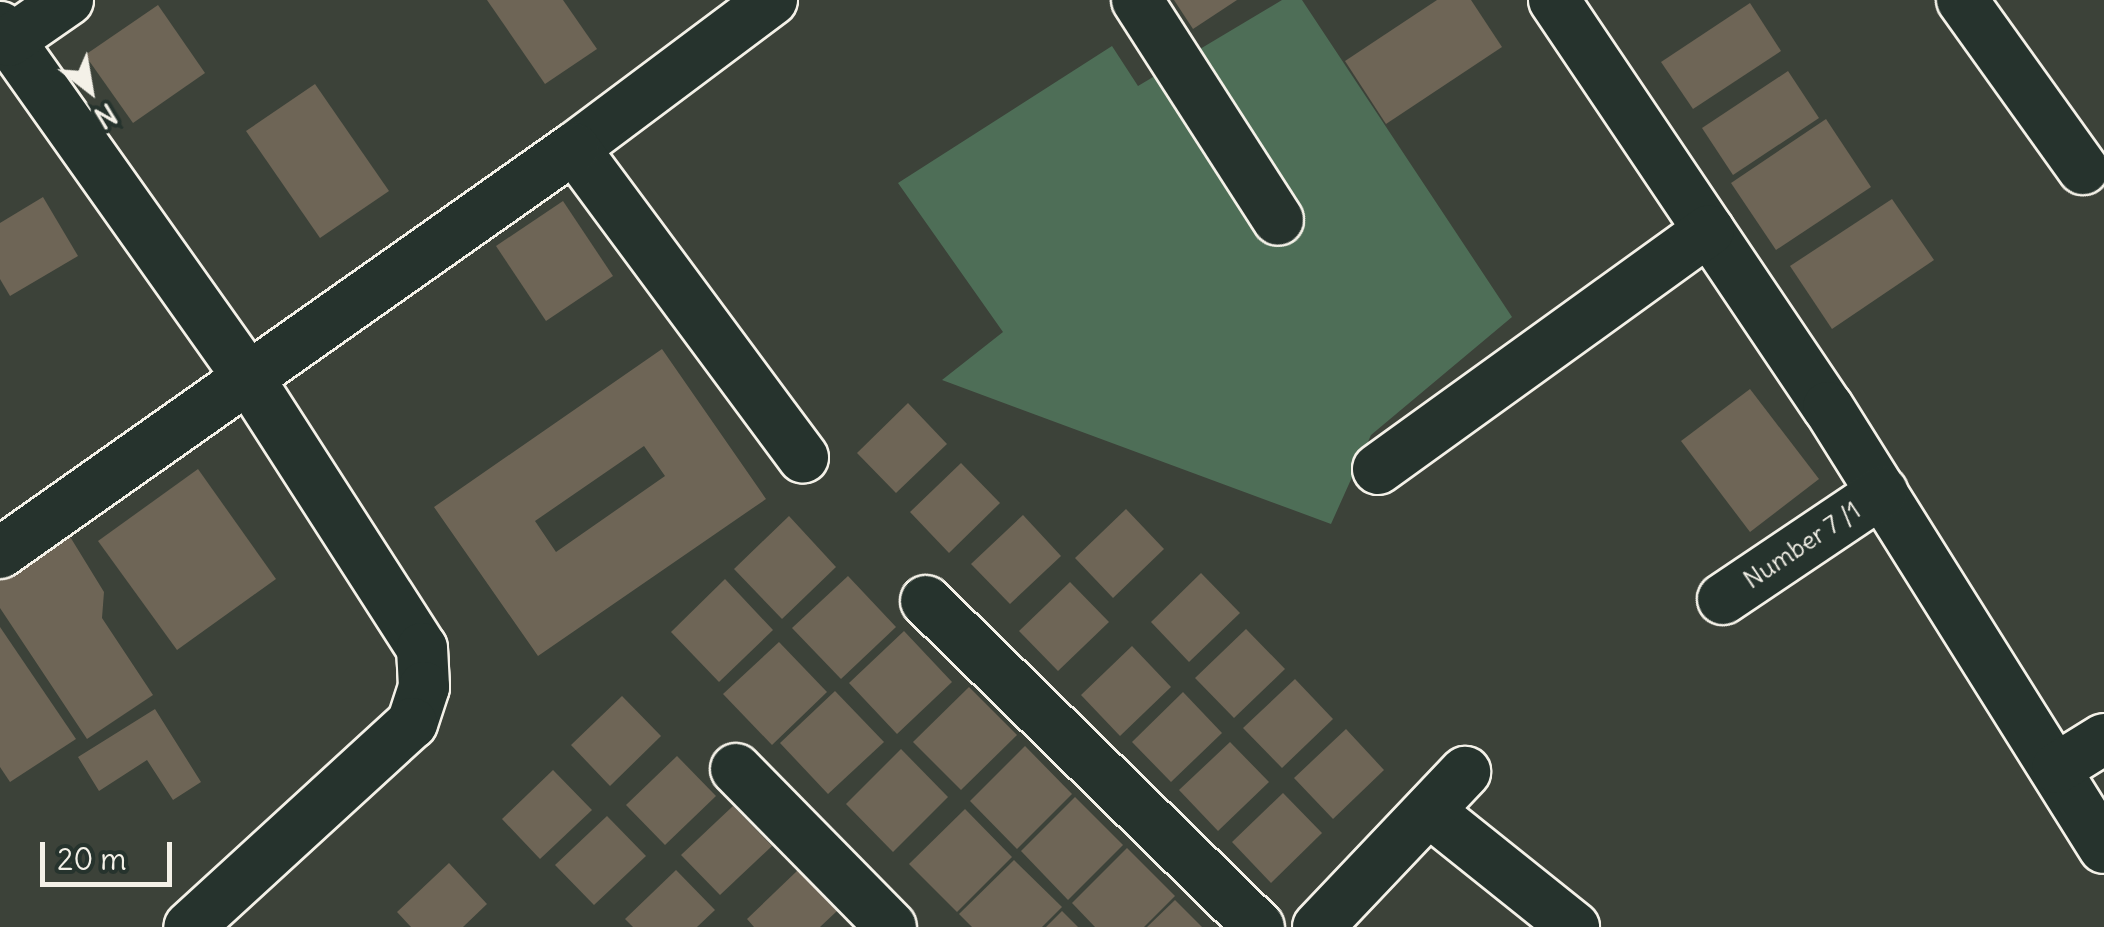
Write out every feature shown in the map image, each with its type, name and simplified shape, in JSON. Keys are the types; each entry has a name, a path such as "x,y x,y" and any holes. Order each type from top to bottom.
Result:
{"street":[{"path":"68,0 5,34 250,382 422,648 424,688 412,722 189,927"},
{"path":"0,552 250,382 772,0"},
{"path":"1137,0 1278,220"},
{"path":"1554,0 1882,492 2104,848"},
{"path":"1962,0 2083,169"},
{"path":"574,148 803,458"},
{"path":"1378,470 1709,230"},
{"name":"Number 7 /1","path":"1723,599 1882,492"},
{"path":"926,601 1260,927"},
{"path":"2056,768 2104,739"},
{"path":"736,769 891,927"},
{"path":"1318,927 1466,772"},
{"path":"1429,811 1574,927"}],"green space":[{"path":"1282,0 1302,0 1512,317 1371,435 1331,524 942,380 1003,332 898,183 1112,46 1138,86"}],"building":[{"path":"487,0 563,0 597,49 545,84"},
{"path":"1174,0 1237,0 1193,29"},
{"path":"1437,0 1471,0 1502,47 1386,124 1345,61"},
{"path":"1750,3 1781,51 1693,109 1661,62"},
{"path":"158,5 205,73 133,123 85,55"},
{"path":"1788,71 1819,118 1733,175 1702,128"},
{"path":"315,84 389,191 320,238 246,131"},
{"path":"1826,119 1871,187 1776,250 1731,183"},
{"path":"43,197 78,256 10,296 0,279 0,223"},
{"path":"1892,199 1934,260 1832,329 1790,266"},
{"path":"563,201 613,276 546,321 496,246"},
{"path":"662,349 766,499 538,656 434,507","holes":["644,446 665,476 556,552 535,521"]},
{"path":"1750,389 1819,479 1750,532 1681,441"},
{"path":"908,403 947,444 896,493 857,453"},
{"path":"961,463 1000,503 949,553 910,512"},
{"path":"198,469 276,579 177,650 98,541"},
{"path":"1126,509 1164,549 1113,598 1075,558"},
{"path":"1023,515 1061,556 1010,604 971,564"},
{"path":"789,516 836,567 782,619 734,569"},
{"path":"69,535 104,592 102,618 153,695 87,739 0,608 0,580"},
{"path":"1201,573 1240,613 1189,662 1151,622"},
{"path":"848,576 896,627 841,679 792,628"},
{"path":"725,579 773,630 719,682 671,632"},
{"path":"1070,582 1109,622 1058,671 1019,631"},
{"path":"0,627 76,739 10,782 0,767"},
{"path":"1246,629 1285,669 1234,718 1195,678"},
{"path":"904,631 952,682 897,734 849,683"},
{"path":"779,642 827,692 772,745 723,694"},
{"path":"1132,646 1171,687 1120,736 1081,695"},
{"path":"1295,679 1333,719 1282,768 1243,728"},
{"path":"969,687 1017,735 961,790 913,742"},
{"path":"835,691 884,742 828,794 780,743"},
{"path":"1183,692 1222,733 1171,782 1132,742"},
{"path":"622,696 661,736 610,786 571,745"},
{"path":"155,709 201,782 173,800 147,760 99,791 78,757"},
{"path":"1346,729 1384,770 1333,819 1294,778"},
{"path":"1230,742 1269,782 1218,831 1179,790"},
{"path":"1025,746 1072,794 1017,849 970,801"},
{"path":"901,749 948,797 893,852 846,804"},
{"path":"677,756 716,796 665,845 626,805"},
{"path":"553,770 592,810 540,859 502,819"},
{"path":"1283,793 1322,833 1271,883 1232,842"},
{"path":"1075,797 1123,845 1068,900 1021,851"},
{"path":"733,806 772,846 720,895 681,855"},
{"path":"965,809 1012,857 957,912 909,864"},
{"path":"607,816 646,856 594,905 555,865"},
{"path":"1127,848 1175,896 1144,927 1095,927 1072,903"},
{"path":"1014,860 1062,907 1042,927 972,927 959,914"},
{"path":"449,863 487,904 463,927 411,927 397,912"},
{"path":"676,870 715,910 697,927 633,927 625,919"},
{"path":"798,870 837,911 820,927 754,927 747,919"},
{"path":"1175,900 1202,927 1147,927"},
{"path":"1062,911 1078,927 1046,927"}]}
